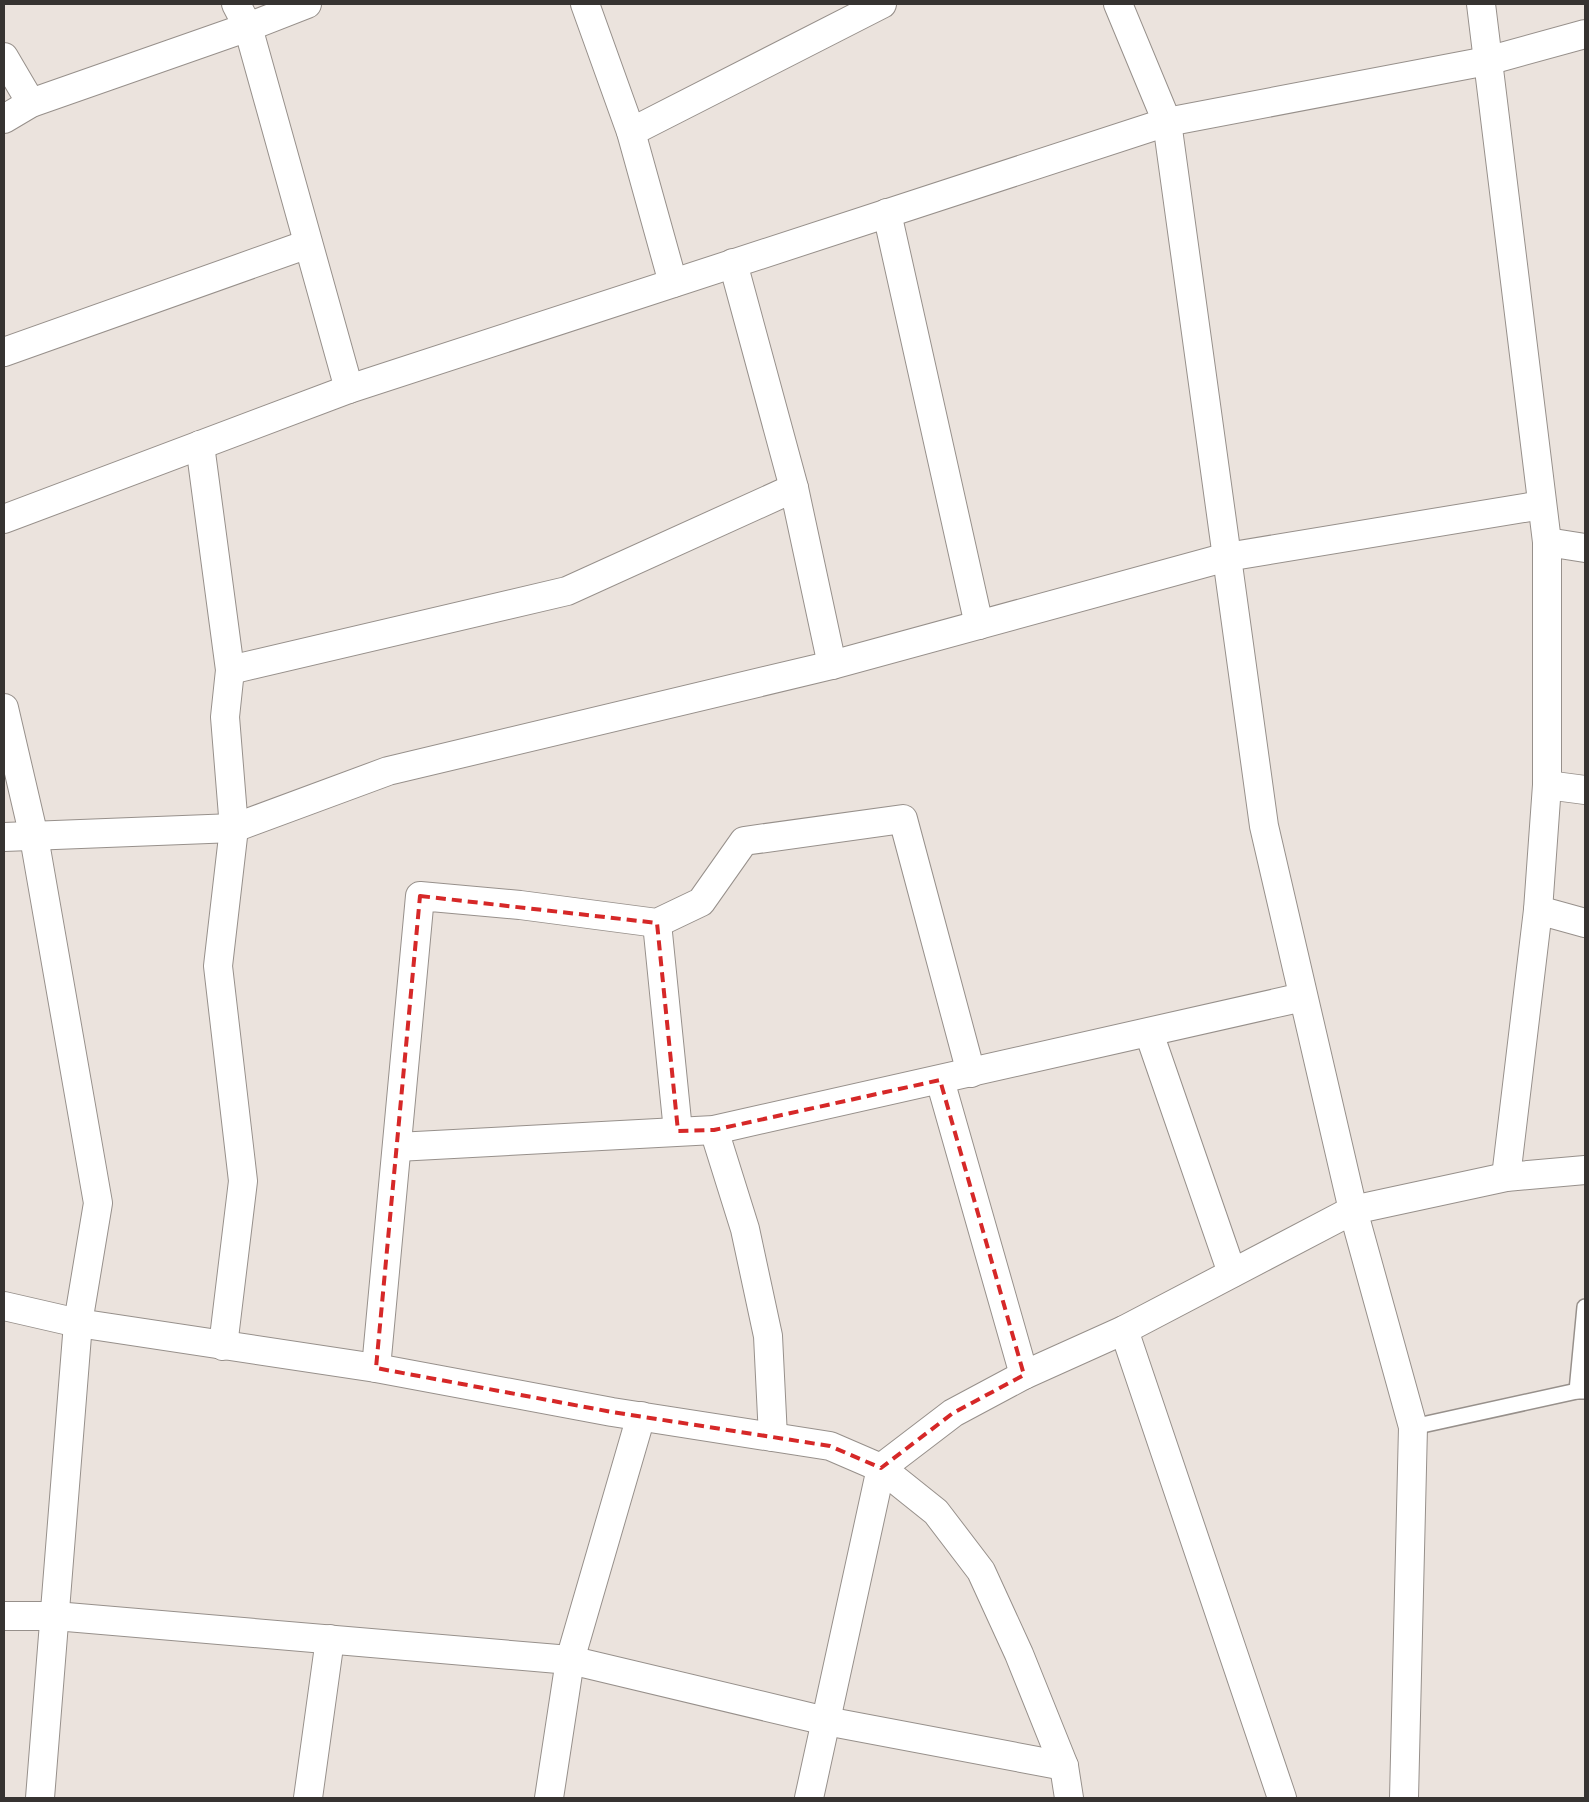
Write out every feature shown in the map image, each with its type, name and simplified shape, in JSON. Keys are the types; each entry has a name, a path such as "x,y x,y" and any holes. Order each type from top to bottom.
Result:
{"street":[{"path":"4,119 31,103 242,15 307,4"},
{"path":"585,4 631,132 673,283"},
{"path":"631,132 882,4"},
{"path":"1118,4 1167,122 1264,826 1352,1210 1413,1427 1404,1798"},
{"path":"1481,4 1547,542 1547,785 1538,910 1506,1177"},
{"path":"242,15 349,389"},
{"path":"4,519 349,389 1167,122 1487,61 1585,34"},
{"path":"4,57 31,103"},
{"path":"887,214 979,625"},
{"path":"4,352 308,244"},
{"path":"733,263 794,488 832,665"},
{"path":"200,445 230,670 225,716 234,828 218,966 243,1181 223,1346"},
{"path":"230,670 567,591 794,488"},
{"path":"4,837 234,828 388,771 832,665 1226,557 1542,505"},
{"path":"1547,542 1585,548"},
{"path":"4,708 34,837 98,1203 78,1323 40,1798"},
{"path":"1547,785 1585,790"},
{"path":"376,1368 420,896 520,905 657,923 702,902 744,841 903,819 971,1073"},
{"path":"1538,910 1585,924"},
{"path":"657,923 678,1131"},
{"path":"397,1147 714,1130 1303,997"},
{"path":"1149,1033 1232,1273"},
{"path":"940,1080 1024,1375"},
{"path":"714,1130 745,1229 768,1336 773,1437"},
{"path":"809,1798 882,1468 953,1413 1024,1375 1124,1330 1352,1210 1506,1177 1585,1170"},
{"path":"4,1306 78,1323 376,1368 641,1416 830,1446 882,1468 936,1512 981,1571 1020,1654 1064,1766 1069,1798"},
{"path":"1124,1330 1282,1798"},
{"path":"550,1798 570,1660 641,1416"},
{"path":"4,1616 55,1616 570,1660 826,1721 1064,1766"},
{"path":"308,1798 330,1639"}],"lane":[{"path":"1413,1427 1581,1391 1585,1307"}],"highlighted area":[{"path":"420,896 657,923 678,1131 714,1130 940,1080 1024,1375 953,1413 881,1468 830,1446 612,1412 376,1368"}]}
